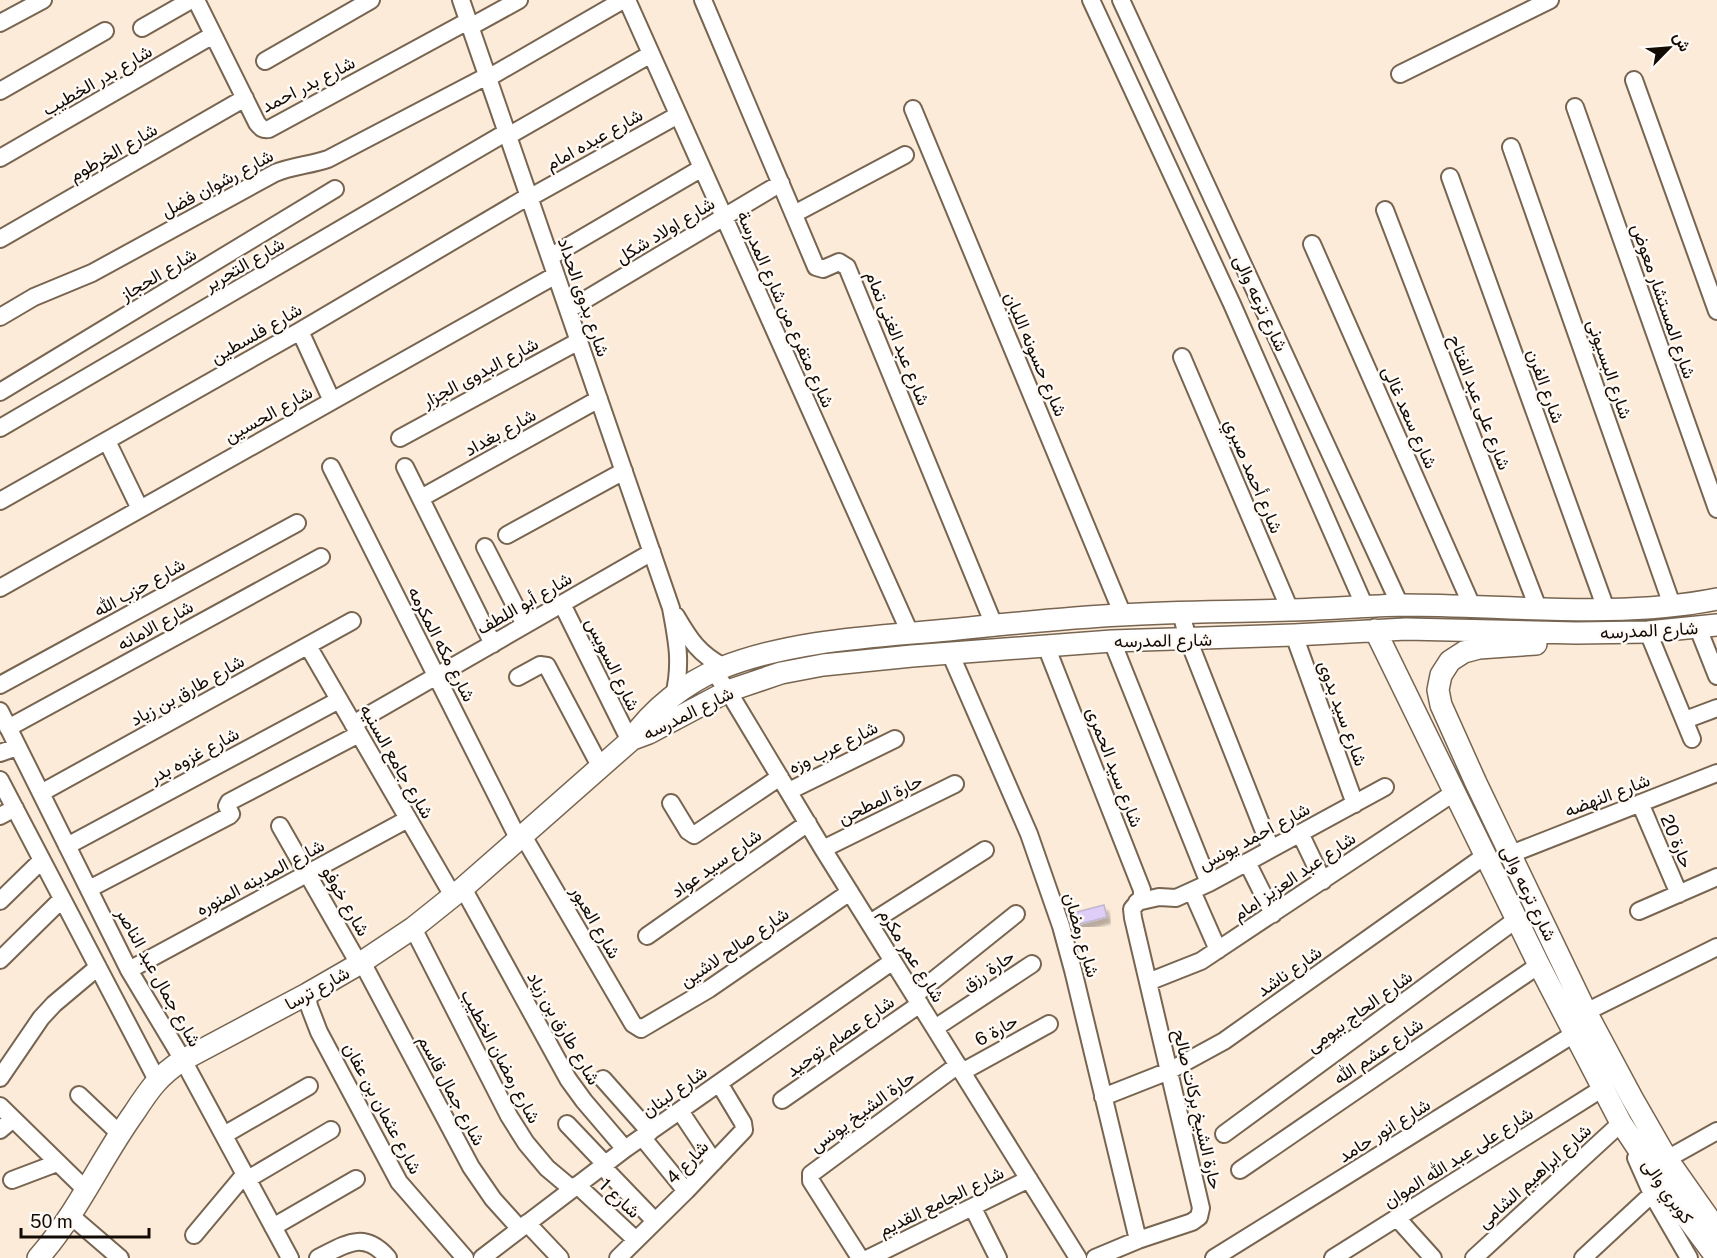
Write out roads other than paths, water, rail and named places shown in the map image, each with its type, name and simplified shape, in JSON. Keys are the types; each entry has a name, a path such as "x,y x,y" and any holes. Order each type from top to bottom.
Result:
{"main road":[{"name":"شارع المدرسه","path":"630,741 655,710 719,669 797,647 910,633 1123,615 1400,605 1606,609 1695,603 1717,599"},
{"name":"شارع المدرسه","path":"630,741 728,692 757,680 802,668 950,653 1112,641 1294,635 1406,628 1576,633 1648,632 1708,627"},
{"name":"شارع ترعه والى","path":"1375,630 1539,965 1621,1123"},
{"name":"شارع ترعه والى","path":"1576,633 1539,643 1479,648 1464,652 1450,660 1441,675 1438,690 1441,705 1586,1012 1667,1159 1715,1223"},
{"name":"شارع ترسا","path":"38,1258 70,1215 119,1133 157,1080 169,1069 308,994 361,963 413,928 458,892 630,741"},
{"name":"كوبري والى","path":"1621,1123 1661,1183 1717,1258"}],"street":[{"path":"0,23 43,0"},
{"path":"142,28 191,0"},
{"name":"شارع بدر احمد","path":"196,0 260,128 264,129 269,129 469,24"},
{"path":"265,61 371,0"},
{"name":"شارع بدوى الحداد","path":"461,0 671,608 679,657 674,696"},
{"path":"469,24 519,0"},
{"name":"شارع متفرع من شارع المدرسة","path":"625,0 910,633"},
{"name":"شارع رشوان فضل","path":"0,316 34,297 92,273 275,173 286,168 328,159 488,77 625,0"},
{"name":"شارع عبد الغنى تمام","path":"703,0 816,267 824,269 839,262 847,267 994,625"},
{"name":"شارع ترعه والى","path":"1091,0 1232,304 1365,607"},
{"name":"شارع ترعه والى","path":"1121,0 1400,605"},
{"path":"1400,74 1550,0"},
{"path":"0,91 105,31"},
{"name":"شارع بدر الخطيب","path":"0,158 213,35"},
{"name":"شارع التحرير","path":"0,428 508,134 651,54"},
{"path":"1635,80 1717,311"},
{"name":"شارع الخرطوم","path":"0,238 245,98"},
{"name":"شارع المستشار معوض","path":"1575,107 1717,509"},
{"name":"شارع حسونه اللبان","path":"913,109 1123,615"},
{"name":"شارع عبده امام","path":"529,197 678,115"},
{"name":"شارع البسيونى","path":"1511,147 1672,605"},
{"path":"794,214 905,155"},
{"path":"550,256 702,168"},
{"name":"شارع الفرن","path":"1450,177 1606,609"},
{"name":"شارع اولاد شكل","path":"568,310 781,183"},
{"name":"شارع الحجاز","path":"0,392 335,189"},
{"name":"شارع فلسطين","path":"0,501 300,331 529,197"},
{"name":"شارع على عبد الفتاح","path":"1385,210 1539,608"},
{"name":"شارع سعد غالى","path":"1312,244 1472,606"},
{"name":"شارع الحسين","path":"0,588 556,275"},
{"path":"300,331 332,401"},
{"name":"شارع البدوى الجزار","path":"400,438 579,341"},
{"name":"شارع أحمد صبري","path":"1182,357 1290,610"},
{"name":"شارع بغداد","path":"421,498 599,399"},
{"path":"107,441 140,509"},
{"name":"شارع مكه المكرمه","path":"331,467 520,836"},
{"path":"405,467 493,644"},
{"path":"507,535 624,471"},
{"name":"شارع حزب الله","path":"0,685 297,523"},
{"path":"485,547 525,626"},
{"name":"شارع أبو اللطف","path":"89,889 229,816 231,814 227,806 228,802 356,729 437,676 652,552"},
{"name":"شارع الامانه","path":"8,728 321,557"},
{"name":"شارع السويس","path":"562,604 630,741"},
{"name":"شارع بدوى الحداد","path":"671,608 695,646 719,669"},
{"path":"1181,613 1188,639 1271,849"},
{"name":"شارع طارق بن زياد","path":"41,793 352,621"},
{"path":"1708,627 1717,676"},
{"path":"1648,632 1692,739"},
{"name":"شارع سيد بدوى","path":"1294,635 1354,804"},
{"path":"1112,641 1209,883"},
{"name":"شارع جامع السنيه","path":"308,646 408,819 458,892"},
{"name":"شارع سيد الحمرى","path":"1046,646 1142,890 1142,897 1137,902"},
{"name":"شارع رمضان","path":"950,653 1029,834 1047,883 1073,970 1138,1240"},
{"path":"518,677 540,665 547,666 600,766"},
{"name":"شارع عمر مكرم","path":"719,669 728,692 784,784 1078,1258"},
{"name":"شارع غزوه بدر","path":"67,846 339,700"},
{"path":"1685,720 1717,708"},
{"name":"شارع جمال عبد الناصر","path":"0,711 129,969 183,1060 290,1258"},
{"name":"شارع عرب وزه","path":"671,803 690,834 694,835 784,784 895,739"},
{"path":"0,753 17,747"},
{"name":"شارع النهضه","path":"1510,854 1717,774"},
{"path":"0,780 7,812 42,860 157,1080"},
{"name":"حارة المطحن","path":"824,849 955,784"},
{"name":"شارع احمد يونس","path":"1137,902 1159,897 1176,898 1192,891 1385,787"},
{"name":"شارع عبد العزيز امام","path":"1148,982 1201,961 1455,792"},
{"name":"حارة 20","path":"1640,803 1679,894"},
{"name":"شارع المدينه المنوره","path":"129,969 408,819"},
{"name":"شارع سيد عواد","path":"646,936 808,823"},
{"name":"شارع خوفو","path":"280,826 361,963"},
{"path":"1300,833 1323,881"},
{"name":"شارع العبور","path":"520,836 633,1024 638,1028"},
{"path":"870,923 985,850"},
{"name":"شارع ناشد","path":"1103,1097 1169,1071 1224,1041 1486,855"},
{"path":"0,902 42,860"},
{"path":"1247,862 1273,914"},
{"path":"1640,911 1717,877"},
{"path":"1192,891 1218,950"},
{"name":"شارع طارق بن زياد","path":"458,892 568,1079 625,1149"},
{"name":"شارع صالح لاشين","path":"638,1028 644,1028 709,989 850,892"},
{"path":"0,960 62,899"},
{"name":"حارة الشيخ بركات صالح","path":"1095,1258 1138,1240 1192,1222 1199,1217 1201,1208 1133,918 1132,909 1137,902"},
{"name":"شارع عصام توحيد","path":"782,1101 917,1000 1016,915"},
{"name":"شارع الحاج بيومى","path":"1224,1134 1517,919"},
{"name":"شارع رمضان الخطيب","path":"413,928 509,1116 526,1143 547,1168 574,1187"},
{"path":"1586,1012 1717,947"},
{"name":"شارع لبنان","path":"482,1258 625,1149 893,961"},
{"name":"شارع جمال قاسم","path":"361,963 471,1167 494,1199 560,1258"},
{"name":"حارة رزق","path":"935,1028 1032,964"},
{"name":"شارع عشم الله","path":"1240,1170 1539,965"},
{"path":"0,1078 41,1018 98,967"},
{"name":"شارع عثمان بن عفان","path":"308,994 309,1006 319,1032 399,1182 465,1258"},
{"name":"حارة 6","path":"960,1068 1049,1024"},
{"name":"شارع انور حامد","path":"1214,1258 1574,1034"},
{"name":"حارة الشيخ يونس","path":"860,1258 811,1181 811,1174 960,1068"},
{"path":"603,1078 686,1191"},
{"name":"شارع 4","path":"618,1258 744,1130 743,1123 719,1083"},
{"path":"224,1135 309,1086"},
{"name":"شارع على عبد الله الموان","path":"1333,1258 1603,1088"},
{"path":"78,1095 119,1133"},
{"path":"0,1107 6,1124 57,1163 85,1189"},
{"path":"680,1111 714,1162"},
{"name":"شارع ترعه والى","path":"1621,1123 1652,1194 1689,1258"},
{"name":"شارع ابراهيم الشامى","path":"1474,1258 1621,1123"},
{"path":"567,1124 656,1221"},
{"path":"194,1235 247,1176 331,1130"},
{"path":"1667,1159 1717,1131"},
{"path":"12,1180 57,1163"},
{"path":"273,1227 356,1179"},
{"name":"شارع الجامع القديم","path":"869,1258 1029,1179"},
{"name":"شارع 1","path":"574,1187 636,1240"},
{"path":"1584,1258 1652,1194"},
{"path":"973,1208 999,1258"},
{"path":"70,1215 120,1258"},
{"path":"1397,1218 1433,1258"},
{"path":"318,1258 353,1241 365,1241 375,1246 388,1258"}]}
